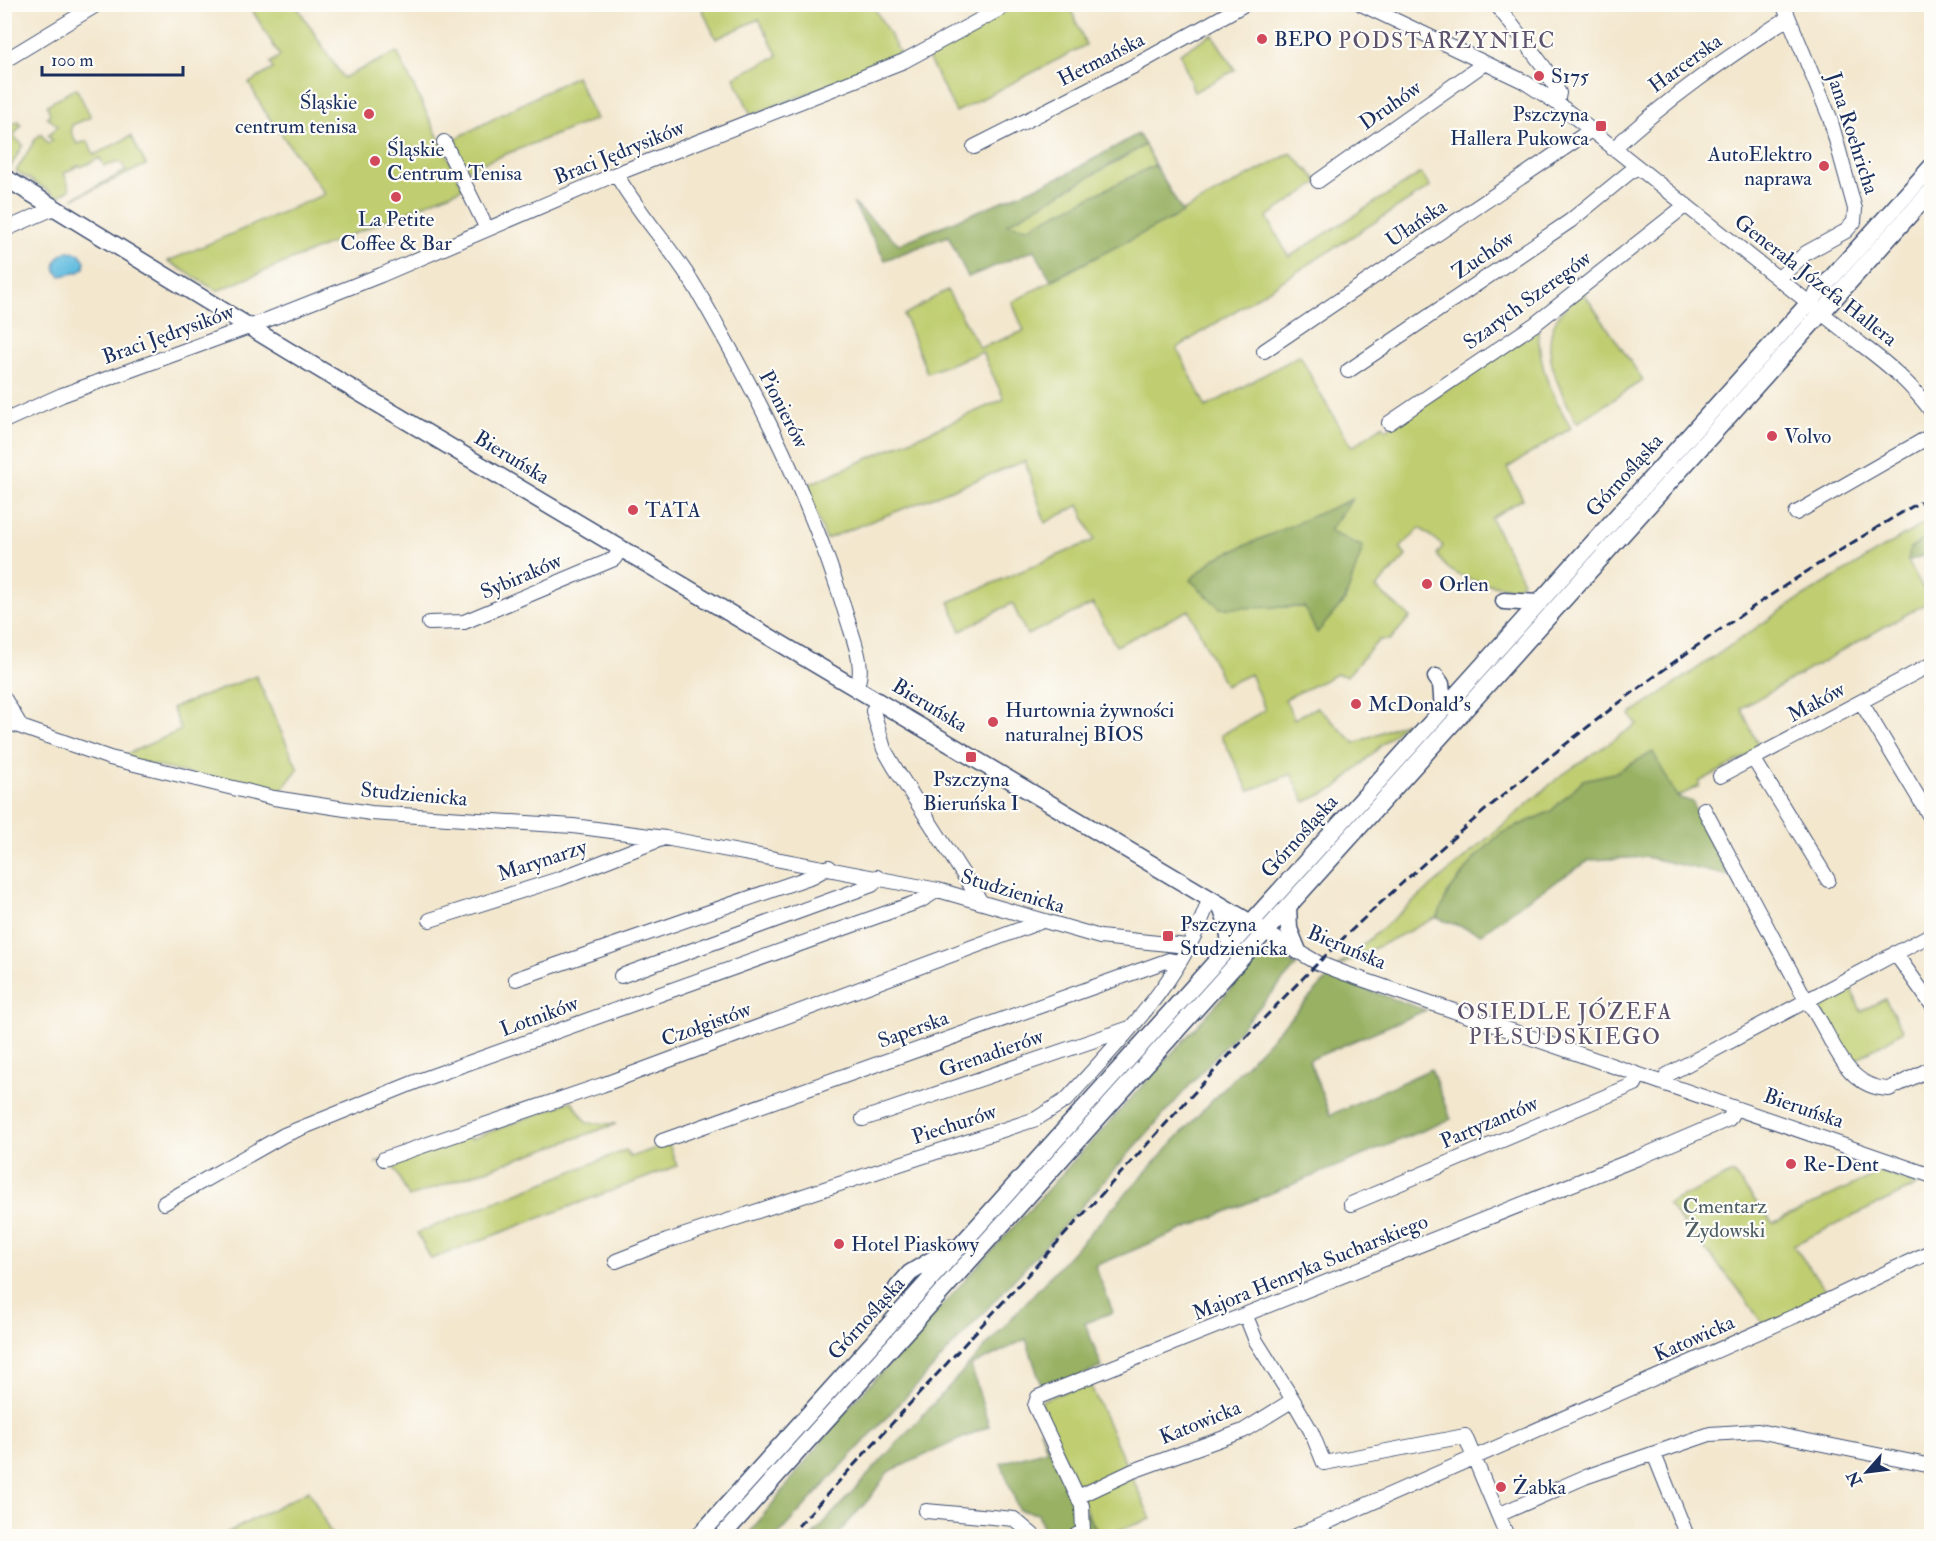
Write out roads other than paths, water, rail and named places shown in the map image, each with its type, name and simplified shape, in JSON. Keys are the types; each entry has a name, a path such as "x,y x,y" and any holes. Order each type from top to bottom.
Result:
{"main road":[{"name":"Górnośląska","path":"699,1536 1230,947 1288,906 1816,307 1932,166"},
{"name":"Bieruńska","path":"4,177 249,327 1258,928"},
{"name":"Górnośląska","path":"722,1536 1258,928 1443,710 1539,603 1816,307 1932,190"},
{"path":"1504,601 1539,603"},
{"path":"1436,677 1441,684 1443,710"},
{"path":"1215,903 1228,927 1230,947"},
{"path":"1288,906 1289,929 1298,951"},
{"path":"897,1288 910,1273 974,1232"}],"street":[{"path":"4,61 98,4"},
{"name":"Braci Jędrysików","path":"4,421 62,395 249,327 381,275 616,174 904,61 1009,4"},
{"name":"Hetmańska","path":"974,147 1136,65 1245,4"},
{"name":"Generała Józefa Hallera","path":"1361,4 1485,63 1557,103 1612,149 1899,373 1932,412"},
{"path":"1496,4 1544,67 1559,93 1557,103"},
{"name":"Jana Roehricha","path":"1779,278 1806,253 1845,231 1854,222 1855,209 1830,118 1783,4"},
{"name":"Harcerska","path":"1612,149 1656,110 1716,65 1788,18"},
{"name":"Druhów","path":"1318,181 1485,63"},
{"name":"Ułańska","path":"1264,351 1591,130"},
{"path":"444,142 487,229"},
{"name":"Zuchów","path":"1348,371 1569,220 1636,167"},
{"name":"Pionierów","path":"616,174 634,205 697,289 778,441 811,511 853,638 861,676 856,687"},
{"name":"Szarych Szeregów","path":"1389,423 1535,324 1686,206"},
{"path":"4,230 54,208"},
{"path":"1796,513 1932,435"},
{"name":"Sybiraków","path":"429,623 464,622 614,559 621,549"},
{"name":"Maków","path":"1720,776 1932,664"},
{"path":"4,698 20,725"},
{"path":"878,700 873,711 884,749 981,902"},
{"path":"1861,702 1932,820"},
{"name":"Studzienicka","path":"4,721 110,758 274,798 371,813 573,826 666,838 829,867 938,890 1040,922 1100,937 1187,946"},
{"path":"1753,758 1828,880"},
{"path":"1704,809 1806,1000 1816,1011 1846,1069 1859,1079 1882,1089 1889,1089 1932,1068"},
{"name":"Marynarzy","path":"430,920 559,879 666,838"},
{"path":"516,979 813,876 829,867"},
{"path":"621,976 872,885 877,877"},
{"name":"Lotników","path":"164,1203 284,1135 418,1081 920,901 938,890"},
{"name":"Piechurów","path":"616,1261 678,1237 1036,1119 1066,1100 1171,980 1187,946 1215,903"},
{"name":"Czołgistów","path":"384,1159 602,1085 1040,922"},
{"name":"Bieruńska","path":"1258,928 1298,951 1344,973 1932,1176"},
{"path":"1664,1084 1668,1075 1932,934"},
{"path":"1895,953 1932,1005"},
{"name":"Saperska","path":"662,1141 1169,960 1179,962"},
{"name":"Grenadierów","path":"863,1119 1132,1027"},
{"name":"Partyzantów","path":"1351,1204 1635,1084 1639,1075"},
{"name":"Majora Henryka Sucharskiego","path":"1075,1536 1083,1531 1084,1521 1078,1497 1035,1406 1038,1397 1638,1158 1729,1119 1735,1108"},
{"name":"Katowicka","path":"1296,1536 1795,1316 1932,1251"},
{"path":"1246,1316 1256,1341 1311,1431 1324,1463 1465,1436 1472,1458 1507,1536"},
{"name":"Katowicka","path":"1078,1497 1133,1471 1243,1431 1293,1400"},
{"path":"1498,1515 1585,1477 1710,1434 1758,1431 1932,1466"},
{"path":"1654,1454 1687,1536"},
{"path":"926,1511 1014,1518 1034,1536"},
{"path":"1742,1536 1750,1536"}],"water":[{"path":"69,251 80,254 85,261 84,268 79,272 61,276 56,271 56,261"}],"railway":[{"path":"789,1536 1250,1033 1323,958 1398,887 1523,778 1654,677 1790,582 1932,495"}],"place":[{"name":"BEPO","path":"1262,39"},
{"name":"S175","path":"1539,76"},
{"name":"Śląskie centrum tenisa","path":"369,114"},
{"name":"Pszczyna Hallera Pukowca","path":"1601,126"},
{"name":"Śląskie Centrum Tenisa","path":"375,161"},
{"name":"AutoElektro naprawa","path":"1824,166"},
{"name":"La Petite Coffee & Bar","path":"396,197"},
{"name":"Volvo","path":"1772,436"},
{"name":"TATA","path":"633,510"},
{"name":"Orlen","path":"1427,584"},
{"name":"McDonald's","path":"1356,704"},
{"name":"Hurtownia żywności naturalnej BIOS","path":"993,722"},
{"name":"Pszczyna Bieruńska I","path":"971,757"},
{"name":"Pszczyna Studzienicka","path":"1168,936"},
{"name":"Re-Dent","path":"1791,1164"},
{"name":"Hotel Piaskowy","path":"839,1244"},
{"name":"Żabka","path":"1501,1487"}],"district":[{"name":"PODSTARZYNIEC","path":"1447,40"},
{"name":"OSIEDLE JÓZEFA PIŁSUDSKIEGO","path":"1565,1024"}],"park label":[{"name":"Cmentarz Żydowski","path":"1725,1218"}]}
